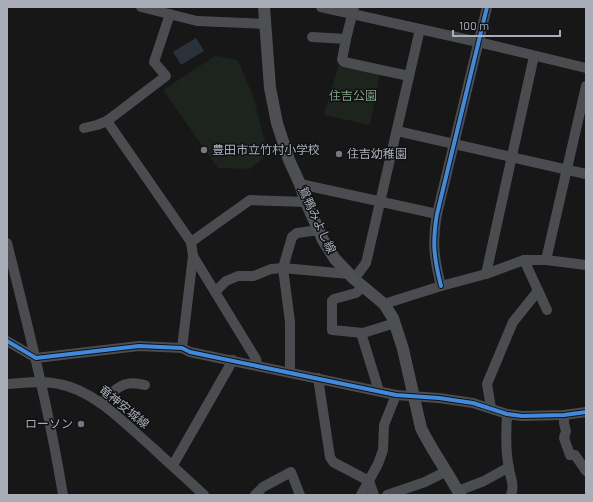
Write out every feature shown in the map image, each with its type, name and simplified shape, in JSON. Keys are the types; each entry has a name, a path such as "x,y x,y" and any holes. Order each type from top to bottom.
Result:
{"main road":[{"name":"鴛鴨みよし線","path":"264,7 270,88 277,123 289,160 319,230 335,259 355,280 388,309 395,323 403,349 415,396 421,428 426,439 447,471 459,493"}],"street":[{"path":"140,7 197,21 265,24"},
{"path":"322,7 353,10 420,29 586,68"},
{"path":"441,286 434,260 434,234 437,214 487,7"},
{"path":"353,10 342,60 344,62 409,76"},
{"path":"84,128 107,121 166,76 154,62 170,14"},
{"path":"395,323 361,332 332,330 332,301 334,299 356,293 355,280 366,263 420,29"},
{"path":"312,37 346,39"},
{"path":"486,274 534,56"},
{"path":"546,260 586,86"},
{"path":"107,121 191,242 193,256 182,348"},
{"path":"397,131 586,174"},
{"path":"300,184 437,214"},
{"path":"191,242 250,200 306,202"},
{"path":"290,372 290,322 283,268 292,237 297,233 319,230"},
{"path":"7,243 36,358 55,446 63,495"},
{"path":"193,256 256,359 257,365"},
{"path":"524,260 547,310"},
{"path":"384,304 486,274 524,260 546,260 586,265"},
{"path":"215,292 226,281 238,276 254,276 271,269 283,268 355,280"},
{"path":"491,408 487,384 514,322 538,291"},
{"path":"361,332 379,391"},
{"path":"7,341 36,358 139,346 182,348 190,352 396,395 439,398 473,403 507,414 522,416 564,415 586,412"},
{"path":"173,465 233,360"},
{"path":"318,378 330,457 333,462 369,481 374,495"},
{"name":"竜神安城線","path":"7,384 40,382 58,383 90,395 173,465 204,495"},
{"path":"100,403 124,383 138,383 146,385"},
{"path":"361,495 378,464 383,450 384,425 396,395"},
{"path":"507,414 506,430 509,467 513,485 511,495"},
{"path":"564,415 566,431 564,438 570,455 575,455 586,471"},
{"path":"459,493 509,467"},
{"path":"387,495 425,482 447,471"},
{"path":"255,495 263,487 291,472 300,495"}],"green space":[{"path":"215,56 238,60 253,96 268,154 250,169 218,168 163,90"},
{"name":"住吉公園","path":"339,64 380,74 370,125 324,115"}],"shaded area":[{"path":"196,38 204,51 181,65 173,52"}],"cycle path":[{"path":"441,286 434,250 437,214 487,7"},
{"path":"7,341 36,358 139,346 182,348 190,352 396,395 439,398 473,403 507,414 522,416 564,415 586,412"}],"place":[{"name":"豊田市立竹村小学校","path":"204,150"},
{"name":"住吉幼稚園","path":"339,154"},
{"name":"ローソン","path":"81,424"}]}
